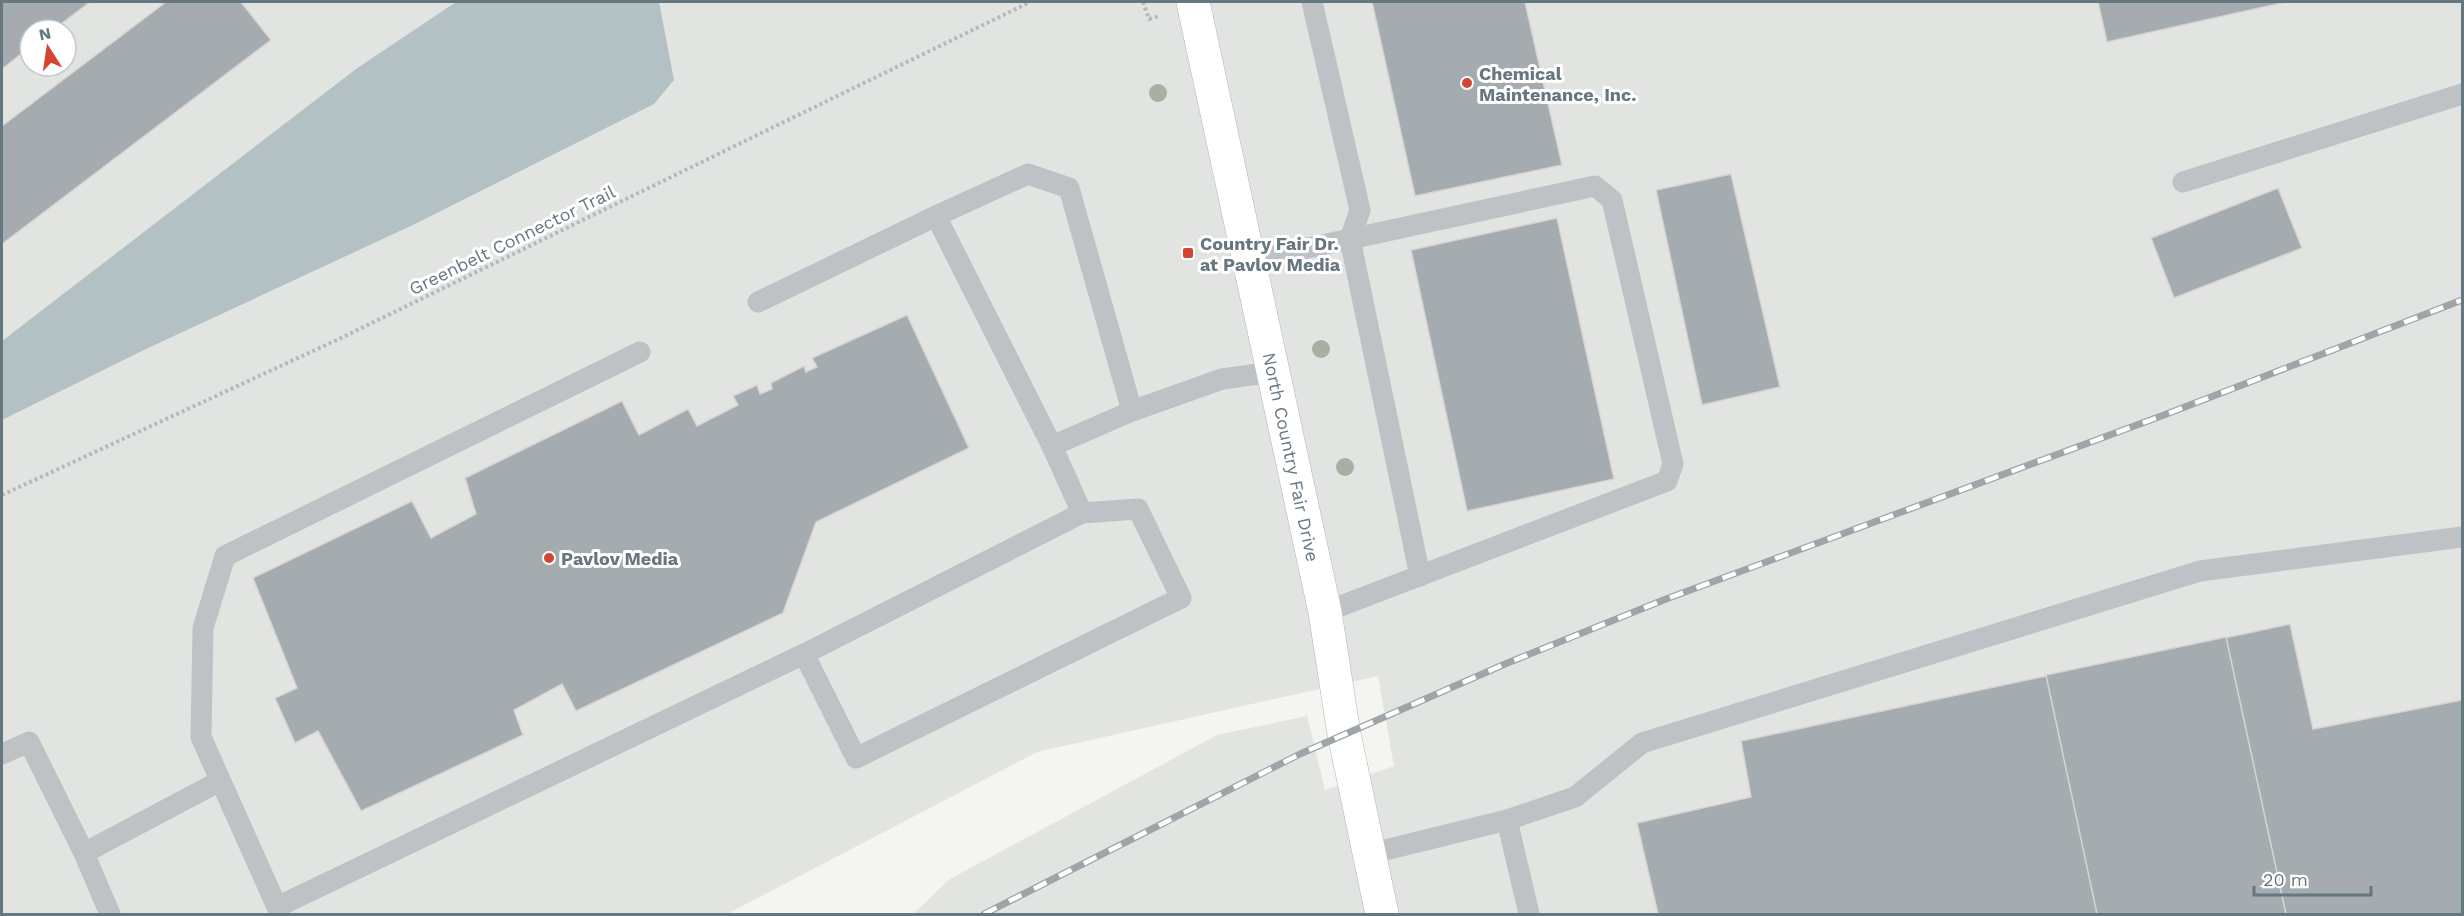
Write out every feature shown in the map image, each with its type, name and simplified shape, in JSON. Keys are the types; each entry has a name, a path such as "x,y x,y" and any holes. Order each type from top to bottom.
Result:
{"street":[{"name":"North Country Fair Drive","path":"1193,2 1325,612 1344,734 1382,915"}],"lane":[{"path":"1312,2 1360,210 1350,239 1420,576"},
{"path":"2183,182 2463,94"},
{"path":"758,302 1028,174 1070,188 1132,411"},
{"path":"1248,261 1595,186 1612,200 1673,464 1667,481 1325,612"},
{"path":"936,216 1052,447 1082,513"},
{"path":"640,352 225,556 202,628 201,737 277,907 804,654 1082,513 1138,509 1180,597 856,758 804,654"},
{"path":"1052,447 1132,411 1222,379 1273,372"},
{"path":"1369,854 1507,820 1575,796 1642,743 2200,571 2463,537"},
{"path":"2,754 29,742 84,853 110,915"},
{"path":"84,853 220,781"},
{"path":"1507,820 1528,915"}],"path":[{"name":"Greenbelt Connector Trail","path":"2,495 350,334 1030,2"}],"shaded area":[{"path":"2,2 2462,2 2462,914 913,914 950,879 1217,735 1307,716 1325,790 1394,766 1378,676 1037,752 727,914 2,914"},
{"path":"456,2 659,2 674,80 654,104 415,224 146,349 2,420 2,341 356,69"}],"building":[{"path":"2,2 90,2 69,18 18,18 18,56 2,69"},
{"path":"166,2 241,2 271,40 2,244 2,126 65,78 78,78 78,69"},
{"name":"Chemical Maintenance, Inc.","path":"1372,2 1525,2 1562,165 1415,196"},
{"path":"2098,2 2286,2 2107,42"},
{"path":"1731,174 1780,387 1702,405 1656,190"},
{"path":"2278,188 2302,248 2174,298 2151,238"},
{"path":"1557,218 1614,479 1467,511 1411,250"},
{"name":"Pavlov Media","path":"907,315 969,448 816,522 783,613 576,711 562,684 514,710 523,735 361,811 318,731 295,743 275,698 297,688 253,578 412,501 431,538 476,514 465,478 622,401 639,435 688,409 697,426 738,405 733,396 757,385 760,394 772,389 771,383 804,366 806,372 817,367 812,358"},
{"path":"2290,624 2313,729 2462,700 2462,914 1658,914 1637,823 1751,797 1741,741"},
{"path":"2226,637 2286,914 2097,914 2046,675"}],"railway":[{"path":"984,914 1300,754 1505,664 1666,599 2164,415 2462,300"}],"place":[{"name":"Chemical Maintenance, Inc.","path":"1467,83"},
{"name":"Country Fair Dr. at Pavlov Media","path":"1188,253"},
{"name":"Pavlov Media","path":"549,558"}]}
